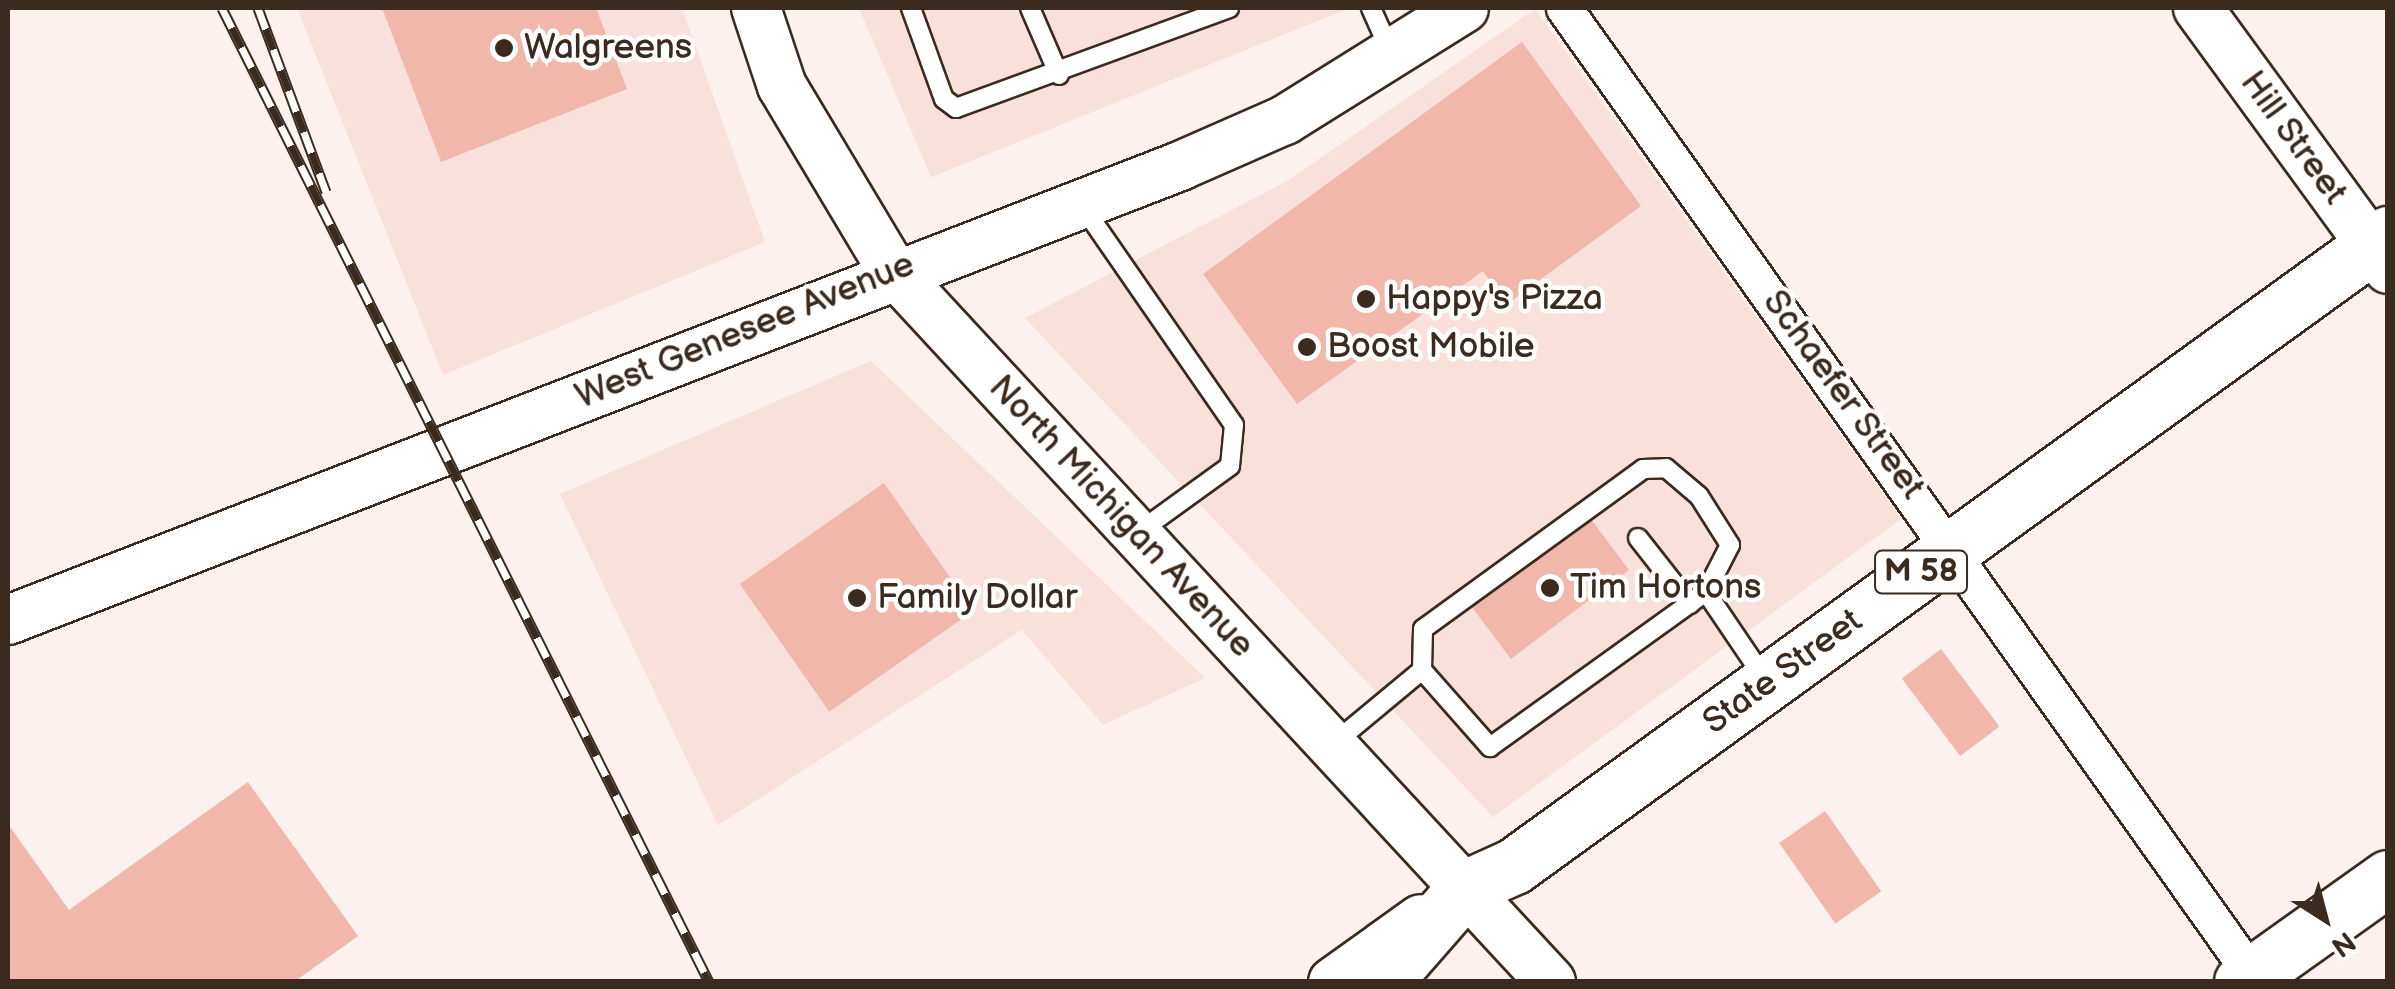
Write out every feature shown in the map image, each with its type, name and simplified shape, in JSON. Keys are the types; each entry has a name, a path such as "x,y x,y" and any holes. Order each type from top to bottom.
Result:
{"main road":[{"name":"North Michigan Avenue","path":"756,8 782,86 892,270 1551,982"},
{"name":"West Genesee Avenue","path":"8,620 892,270 1080,202 1285,120 1393,57 1464,8"},
{"name":"Hill Street","path":"2198,8 2382,250"},
{"name":"State Street","path":"1465,888 1514,866 1953,548 2382,250"},
{"path":"2251,979 2388,878"},
{"path":"1332,982 1465,888"},
{"path":"1383,982 1465,888"}],"street":[{"name":"Schaefer Street","path":"1564,8 1953,548 2251,979"}],"lane":[{"path":"911,8 944,99 956,108 1059,75 1229,8"},
{"path":"1030,8 1059,75"},
{"path":"1371,8 1393,57"},
{"path":"1080,202 1234,425 1230,466 1136,534"},
{"path":"1666,468 1699,496 1730,546 1706,592 1490,747 1422,670 1423,629 1643,469 1666,468"},
{"path":"1638,538 1690,604"},
{"path":"1706,592 1768,684"},
{"path":"1332,744 1422,670"}],"shaded area":[{"path":"297,8 682,8 765,242 443,375"},
{"path":"859,8 1350,8 931,177"},
{"path":"1535,9 1901,519 1493,817 1025,318 1289,180"},
{"path":"871,361 1205,678 1103,725 1022,630 718,825 560,494"}],"building":[{"name":"Walgreens","path":"382,8 596,8 627,89 441,162"},
{"path":"1522,42 1641,206 1507,304 1483,271 1297,404 1203,274"},
{"name":"Family Dollar","path":"884,483 973,611 829,712 740,584"},
{"name":"Tim Hortons","path":"1590,518 1629,570 1511,659 1472,607"},
{"path":"1941,649 1999,726 1960,756 1902,678"},
{"path":"248,782 358,936 294,982 8,982 8,824 69,910"},
{"path":"1825,811 1881,891 1835,923 1779,843"}],"railway":[{"path":"222,8 709,982"},
{"path":"258,8 326,192"}],"place":[{"name":"Walgreens","path":"504,48"},
{"name":"Happy's Pizza","path":"1366,299"},
{"name":"Boost Mobile","path":"1307,347"},
{"name":"Tim Hortons","path":"1550,588"},
{"name":"Family Dollar","path":"857,598"}]}
